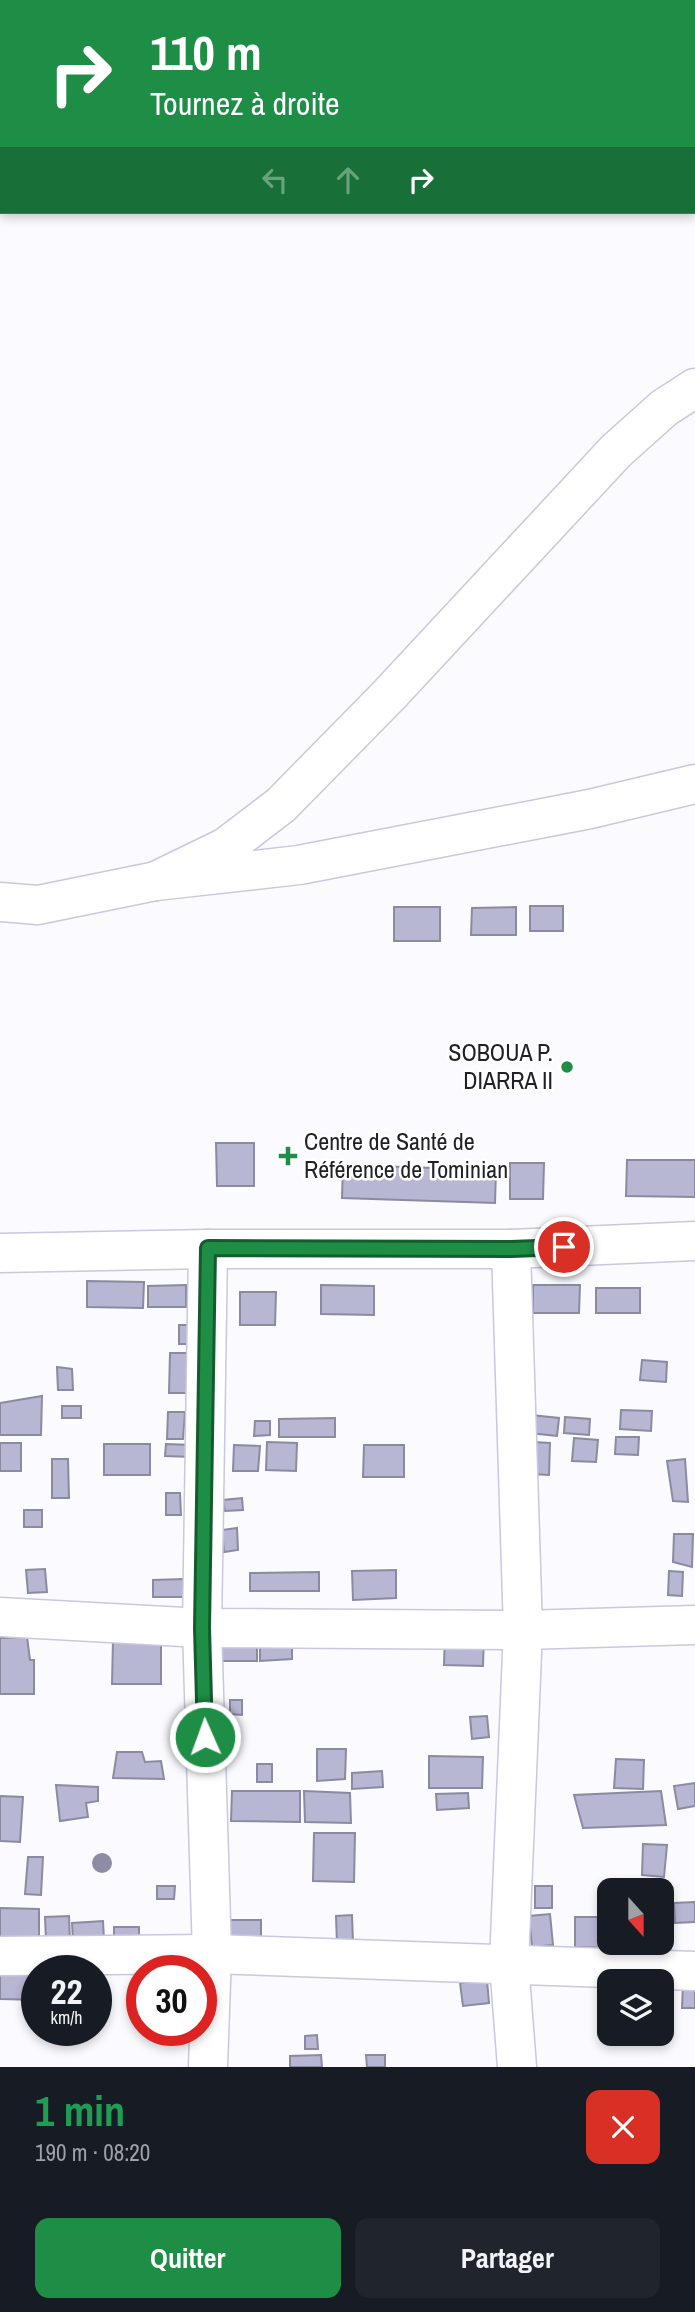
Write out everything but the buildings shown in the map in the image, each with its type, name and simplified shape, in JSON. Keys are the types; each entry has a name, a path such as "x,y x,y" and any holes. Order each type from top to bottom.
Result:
{"street":[{"path":"156,881 226,847 281,805 400,684 616,451 664,408 695,388"},
{"path":"0,902 38,905 156,881 299,865 590,809 695,783"},
{"path":"0,1253 208,1248 511,1249 695,1241"},
{"path":"208,1248 202,1628 212,1954 208,2067"},
{"path":"511,1249 523,1630 509,1963 517,2067"},
{"path":"0,1617 202,1628 523,1630 695,1625"},
{"path":"0,1956 212,1954 695,1971"}],"place":[{"name":"SOBOUA P. DIARRA II","path":"567,1067"},
{"name":"Centre de Santé de Référence de Tominian","path":"288,1156"}],"route":[{"path":"205,1737 202,1628 208,1248 564,1247"}]}
